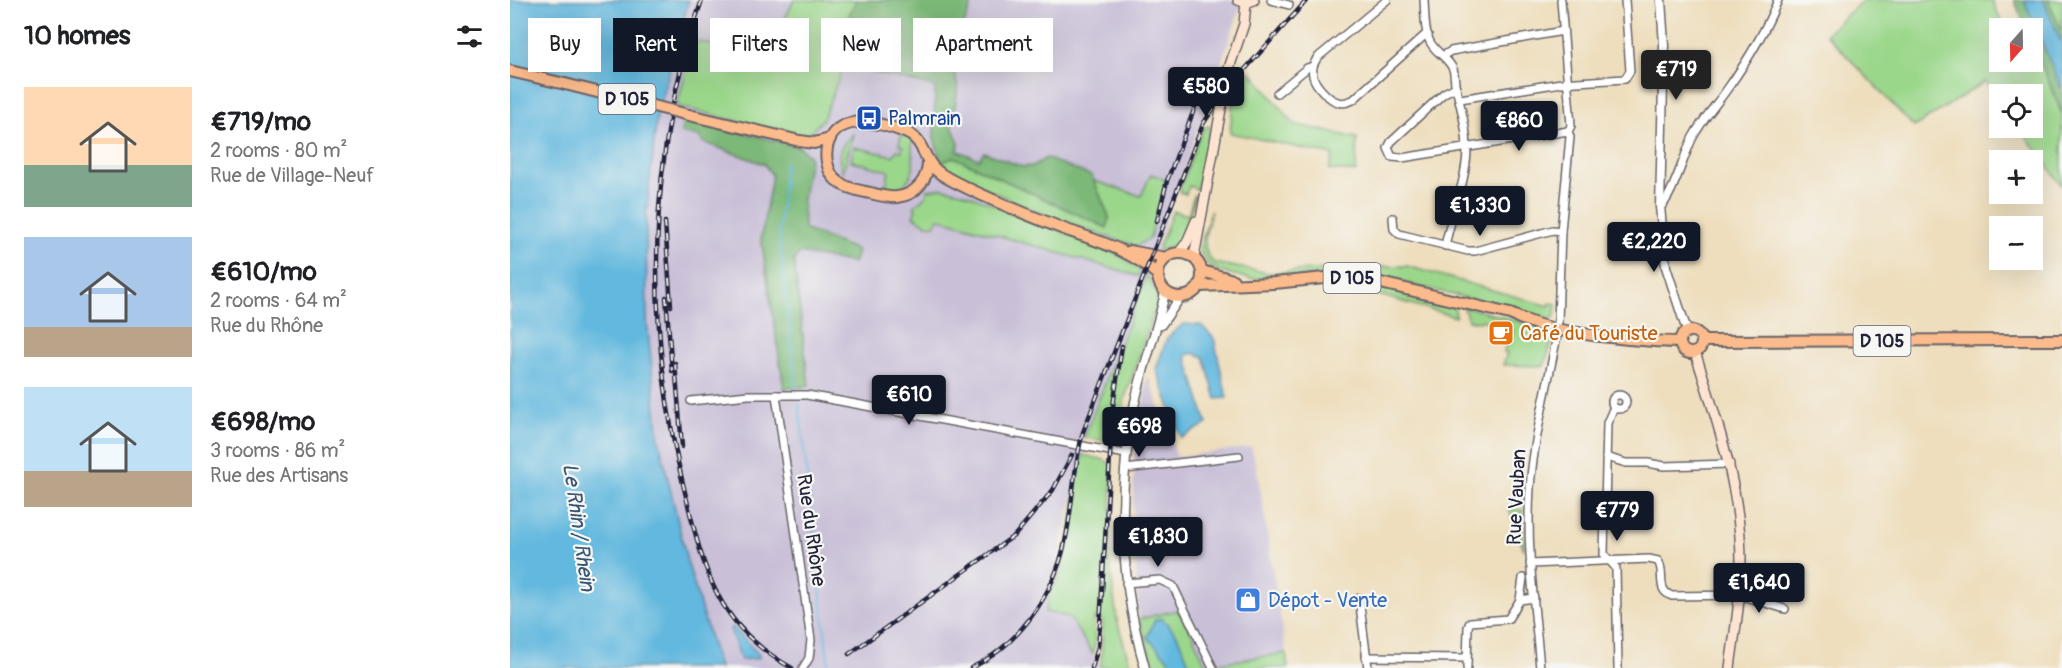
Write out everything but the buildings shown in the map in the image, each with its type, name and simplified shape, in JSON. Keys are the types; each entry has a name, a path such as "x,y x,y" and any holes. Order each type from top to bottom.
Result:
{"main road":[{"path":"1194,257 1179,253 1166,258 1160,266 1158,275 1165,292 1180,298 1192,294 1200,286 1202,271 1194,257 1228,71 1244,24 1246,1"},
{"name":"D 105","path":"510,71 801,141 814,142 830,139"},
{"path":"928,159 926,173 921,184 911,194 894,198 840,183 830,171 826,158 830,139 835,132 850,123 868,123 909,133 920,142 937,171 954,182 1040,219 1116,247 1166,258"},
{"name":"D 105","path":"801,141 815,148 826,158"},
{"path":"921,184 935,180 954,182"},
{"path":"1179,253 1204,199"},
{"path":"1116,247 1145,263 1158,275"},
{"name":"D 105","path":"1202,271 1246,284"},
{"name":"D 105","path":"1200,286 1274,284 1335,277 1360,278 1510,314 1530,315 1558,326 1586,329 1599,335 1640,341 1679,342"},
{"path":"1687,331 1696,332 1702,341 1701,348 1695,352 1684,351 1679,342 1687,331"},
{"name":"D 105","path":"1702,341 2062,340"},
{"path":"1695,352 1730,464 1739,531 1741,567 1730,668"}],"street":[{"path":"1270,0 1289,5"},
{"path":"1388,0 1317,58 1313,66 1313,76 1331,99 1336,102 1353,100 1424,36 1428,35"},
{"path":"1424,0 1428,35 1433,48 1444,55 1453,69 1467,148 1446,246"},
{"name":"Rue Vauban","path":"1540,668 1530,564 1530,486 1536,433 1558,326 1561,231 1570,137 1568,131 1571,126 1561,0"},
{"path":"1460,99 1567,82 1625,79 1630,75 1625,0"},
{"path":"1660,0 1664,45 1660,207 1666,267 1687,331"},
{"path":"1660,207 1665,204 1672,193 1678,171 1695,134 1750,57 1778,0"},
{"path":"1444,55 1451,51 1563,31"},
{"path":"1277,93 1307,68 1313,66"},
{"path":"1456,87 1444,93 1391,142 1388,148 1392,157 1402,158 1568,131"},
{"path":"1455,203 1509,194"},
{"path":"1393,218 1394,229 1399,234 1475,251 1553,230 1561,231"},
{"path":"1145,668 1126,583 1123,521 1125,469 1135,400 1156,333 1165,292"},
{"path":"1156,333 1180,298"},
{"path":"691,401 748,395 807,395 1126,454"},
{"name":"Rue du Rhône","path":"776,395 811,640 809,658 803,668"},
{"path":"1614,407 1607,423 1604,554 1616,568 1618,668"},
{"path":"1125,469 1239,456"},
{"path":"1606,457 1626,463 1664,466 1730,464"},
{"path":"1530,564 1658,561 1661,564 1662,590 1665,594 1672,596 1739,595 1785,609"},
{"path":"1467,668 1470,622 1509,619 1520,600 1523,578"},
{"path":"1126,583 1160,580 1173,586 1213,668"},
{"path":"1359,598 1368,668"},
{"path":"1520,600 1534,598"},
{"path":"1366,657 1467,658"}],"shaded area":[{"path":"689,0 1243,0 1147,274 1084,438 1083,455 1046,611 1069,616 1102,668 719,668 687,561 659,440 647,321 646,216 657,115 669,72 698,72 698,18 684,18"},
{"path":"1148,375 1177,457 1251,447 1257,469 1286,653 1206,665 1177,610 1139,619 1133,527 1134,457"}],"green space":[{"path":"794,0 856,0 848,18 821,18 821,72 841,72 823,119 805,138 677,106 686,72 698,72 698,42 710,44 710,72 809,72 809,18 785,18"},
{"path":"856,0 973,0 966,18 913,18 913,72 955,72 958,87 952,126 959,143 958,151 979,159 984,152 1023,167 1033,166 1046,158 1092,176 1109,217 1107,228 954,157 941,163 934,138 935,87 873,72 901,72 901,18 848,18"},
{"path":"1863,0 1992,0 2000,18 1989,18 1989,72 2043,72 2043,68 2062,114 2062,186 2043,160 2043,150 2036,150 2027,138 2043,138 2043,84 1989,85 1986,81 1914,127 1826,34"},
{"path":"2014,0 2048,0 2062,31 2062,114 2043,68 2043,18 2022,18"},
{"path":"2048,0 2062,0 2062,32"},
{"path":"1251,72 1294,124 1357,138 1356,172 1329,170 1333,155 1230,133 1234,89"},
{"path":"684,118 800,147 810,157 803,199 804,229 857,250 854,263 800,253 794,260 809,386 784,389 761,238 772,175 764,164 702,142 700,137 681,133"},
{"path":"1210,126 1204,164 1197,189 1189,186 1186,194 1179,192 1198,139 1205,127"},
{"path":"853,134 843,172 840,161 841,151 845,142"},
{"path":"901,135 913,139 913,169 899,195 865,190 867,183 886,186 889,171 851,161 854,147 893,156 897,150 902,151 903,146 899,145"},
{"path":"954,157 1107,228 1109,217 1094,181 1141,196 1151,174 1166,180 1150,238 1137,246 1062,221 964,179 941,163"},
{"path":"942,188 962,192 1114,252 1140,269 1138,276 938,218 935,225 926,224 913,216 916,209 914,207 927,194 927,190"},
{"path":"1194,195 1196,195 1184,233 1177,244 1157,252 1173,211 1188,215"},
{"path":"1211,211 1205,245 1206,252 1214,263 1269,273 1407,266 1549,306 1550,303 1556,304 1555,315 1553,319 1376,276 1353,273 1251,279 1218,271 1210,267 1199,250"},
{"path":"1147,274 1157,296 1157,305 1125,397 1120,432 1114,442 1084,438"},
{"path":"1344,281 1363,282 1449,304 1455,309 1456,317 1365,291 1334,290 1334,284"},
{"path":"1463,306 1547,329 1554,336 1544,366 1503,365 1507,353 1504,352 1506,344 1509,344 1513,331 1482,320 1480,322 1468,320"},
{"path":"1083,455 1105,460 1112,466 1110,566 1117,620 1131,668 1101,667 1103,619 1094,618 1093,654 1069,617 1045,612 1050,592 1060,574 1070,537 1076,484"},
{"path":"1509,509 1523,510 1524,550"},
{"path":"1177,610 1191,632 1206,665 1286,653 1288,668 1191,668 1177,635 1147,637 1168,659 1171,668 1154,668 1139,619"}],"water":[{"name":"Le Rhin / Rhein","path":"510,0 689,0 684,18 613,18 613,72 669,72 657,115 646,217 647,321 659,440 687,561 719,668 510,668"},
{"path":"2024,0 2043,0 2062,44 2062,90 2043,45 2043,18 2032,18"},
{"path":"1183,324 1201,325 1214,338 1227,398 1216,399 1204,357 1193,353 1186,356 1207,424 1181,438 1156,369 1167,338"},
{"path":"1162,618 1177,635 1191,668 1171,668 1168,659 1147,637 1155,620"},
{"path":"733,627 759,655 759,658 741,660 730,629"}],"waterway":[{"path":"785,162 779,232 796,388"},
{"path":"799,404 829,668"}],"railway":[{"path":"702,0 684,59 670,119 661,181 657,242 662,366 671,428 684,488 706,569 716,592 745,633 766,651 792,668"},
{"path":"971,668 988,658 1019,632 1043,599 1052,580 1065,542 1083,432 1203,124 1223,94 1307,0"},
{"path":"1157,221 1167,181 1195,107"},
{"path":"665,222 671,306"},
{"path":"666,297 672,371"},
{"path":"1092,668 1098,647 1113,406 1122,346"},
{"path":"675,363 682,447"},
{"path":"849,654 1015,535 1053,490 1072,455"}],"place":[{"name":"Palmrain","path":"869,118"},
{"name":"Café du Touriste","path":"1501,333"},
{"name":"Dépot - Vente","path":"1248,600"}]}
